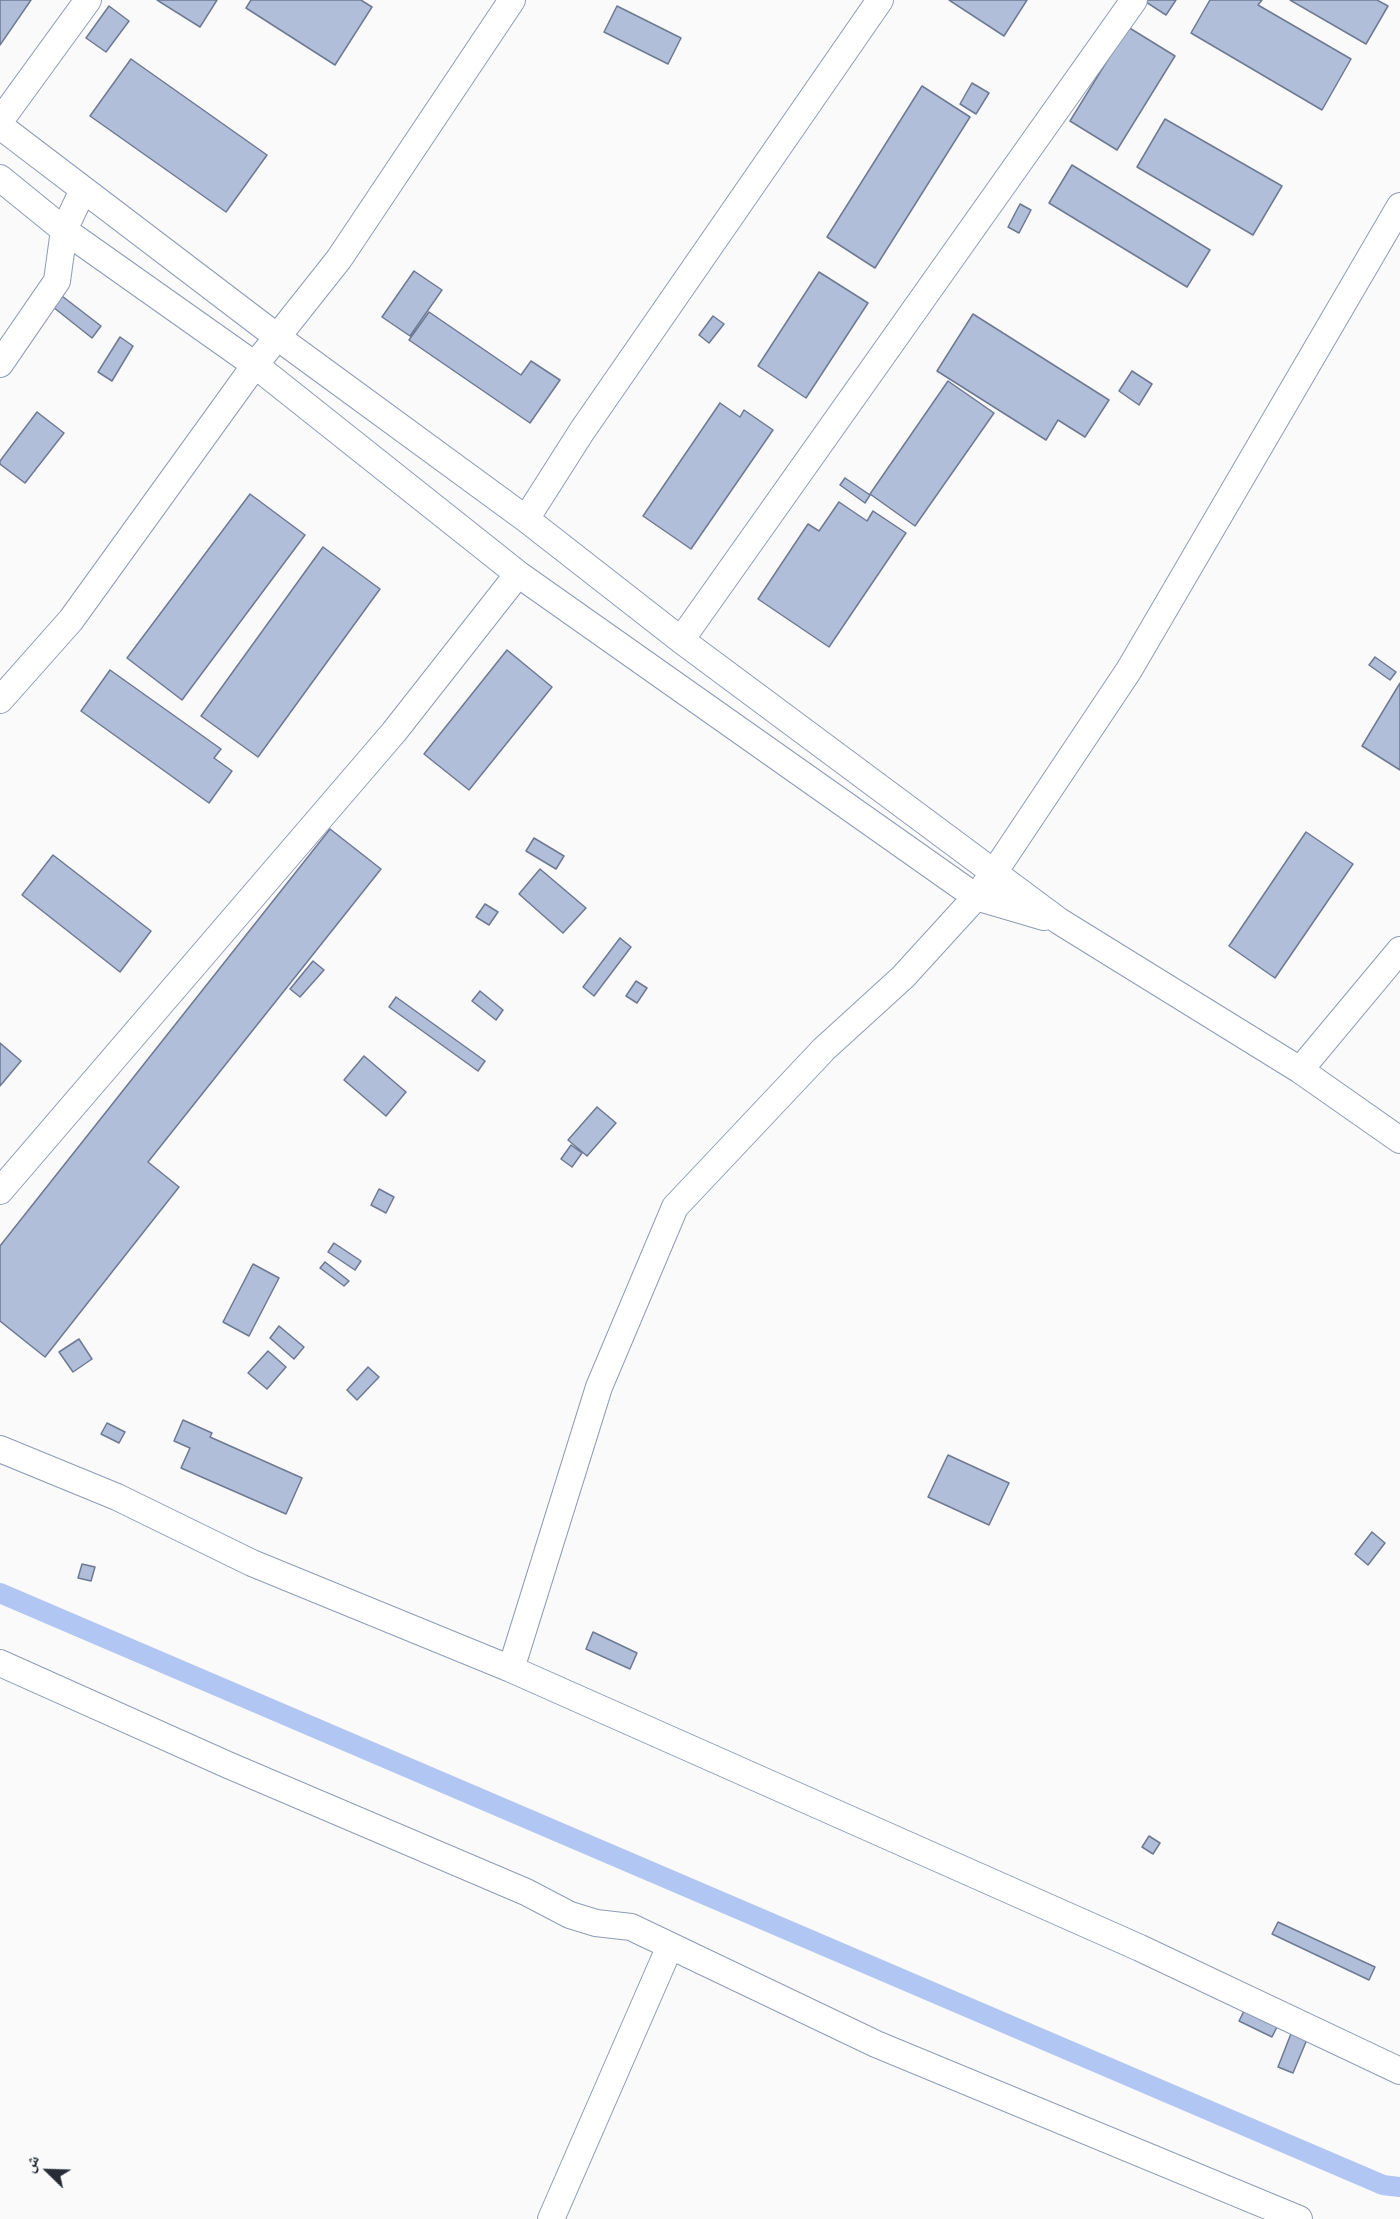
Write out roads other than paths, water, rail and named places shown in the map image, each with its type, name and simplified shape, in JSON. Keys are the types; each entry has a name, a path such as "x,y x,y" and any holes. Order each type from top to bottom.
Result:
{"street":[{"path":"0,121 88,0"},
{"path":"0,700 71,620 276,336 339,259 512,0"},
{"path":"526,519 582,431 880,0"},
{"path":"681,640 1134,0"},
{"path":"0,126 276,336 526,519 681,640 995,871 1059,921 1299,1070 1400,1140"},
{"path":"0,178 64,230 255,365 518,574 976,897 1059,921"},
{"path":"0,364 57,280 64,230 83,190"},
{"path":"511,1669 598,1387 675,1207 824,1049 903,977 976,897 995,871 1129,670 1400,206"},
{"path":"0,1191 394,732 518,574"},
{"path":"800,773 822,744"},
{"path":"916,854 932,825"},
{"path":"1299,1070 1400,950"},
{"path":"0,1449 117,1497 252,1563 511,1669 1140,1948 1400,2071"},
{"path":"0,1663 228,1765 526,1892 570,1916 596,1923 631,1927 866,2039 1299,2219"},
{"path":"551,2219 670,1946"}],"waterway":[{"path":"0,1593 1383,2185 1400,2187"}]}
